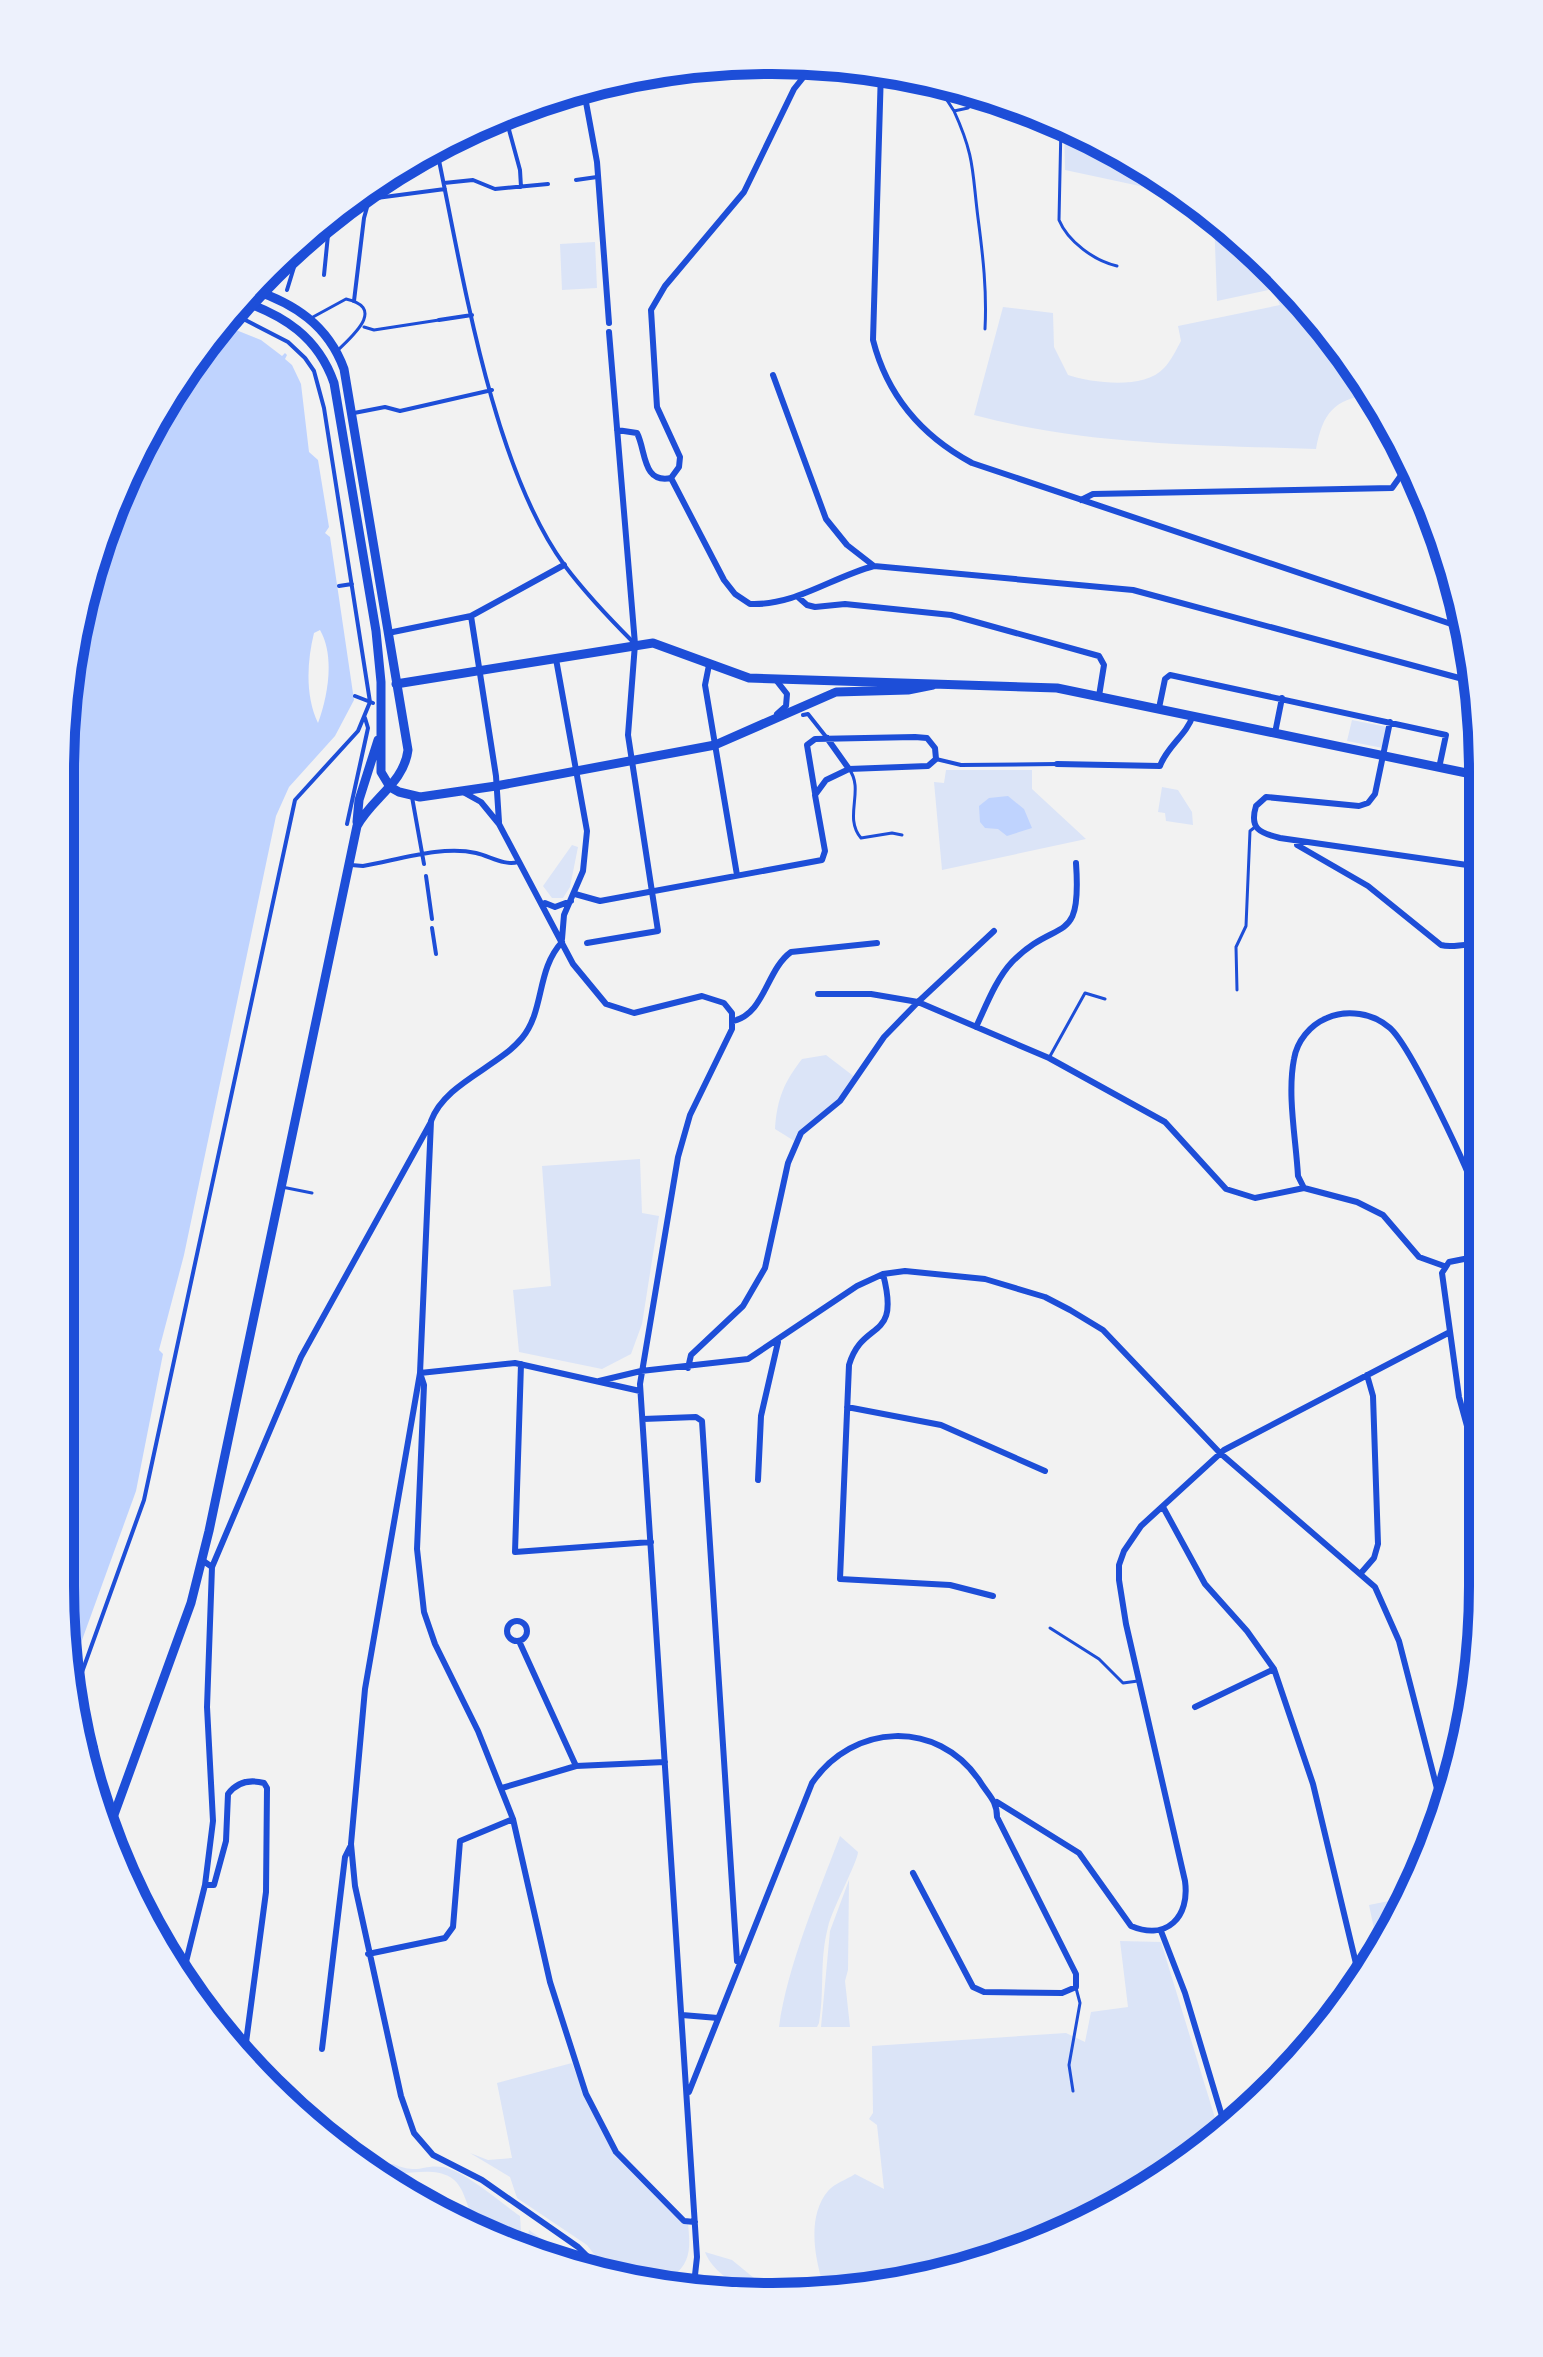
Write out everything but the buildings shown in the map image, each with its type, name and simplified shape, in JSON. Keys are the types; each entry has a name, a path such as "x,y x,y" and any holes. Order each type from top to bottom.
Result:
{"main road":[{"path":"263,295 311,318 337,351 344,369 408,750 403,770 352,825"},
{"path":"252,306 296,326 328,366 338,396 374,615 375,701 381,772 390,787 412,797 576,772 715,745 836,692 908,690 933,685"},
{"path":"375,701 396,684 635,644 657,644 749,678 1018,685 1099,696 1469,774"},
{"path":"113,1816 202,1560 348,864 352,825 368,766 380,737"}],"street":[{"path":"671,478 680,462 657,407 651,310 665,286 744,192 784,107 804,75"},
{"path":"881,83 873,340 886,379 930,437 972,463 1453,625"},
{"path":"586,99 598,177 609,323"},
{"path":"508,126 520,170 521,187"},
{"path":"439,159 478,344 526,496 564,565 635,644"},
{"path":"576,180 598,177"},
{"path":"376,198 444,186 465,179 495,189 548,184"},
{"path":"354,301 368,203"},
{"path":"324,275 328,234"},
{"path":"287,290 296,262"},
{"path":"439,320 472,315"},
{"path":"80,1677 144,1500 295,800 365,718 375,701 352,584 324,408 314,371 288,342 242,318"},
{"path":"587,943 658,931 628,735 635,644 609,332"},
{"path":"773,375 826,519 847,545 874,566"},
{"path":"351,413 385,407 400,411 492,390"},
{"path":"617,430 637,433 648,469 661,479 671,478"},
{"path":"1081,500 1093,494 1392,488 1402,474"},
{"path":"671,478 735,594 750,604 798,597 850,572 874,566 1133,590 1463,679"},
{"path":"388,633 471,616 564,565"},
{"path":"339,586 352,584"},
{"path":"798,597 815,607 845,604 951,615 1099,656 1104,665 1099,696"},
{"path":"471,616 499,824"},
{"path":"186,1963 205,1885 213,1821 207,1707 212,1567 301,1357 431,1121 442,1103 522,1038 531,1021 545,965 562,942 562,924 573,897 587,844 556,659"},
{"path":"709,665 705,685 737,875"},
{"path":"1159,708 1165,679 1170,675 1282,698 1446,735 1439,768"},
{"path":"768,722 783,710 787,700 786,691 776,680"},
{"path":"355,696 375,701"},
{"path":"1275,733 1282,698"},
{"path":"803,715 808,714 849,769"},
{"path":"815,795 826,780 849,769 925,767 936,759 961,765 1160,766 1171,745 1189,726 1193,715"},
{"path":"352,825 368,728 365,718"},
{"path":"1390,722 1375,794 1368,803 1359,806 1266,797 1256,806 1255,827 1259,833 1297,841 1469,865"},
{"path":"540,897 555,907 573,897 596,901 822,860 825,851 807,745 815,739 927,738 935,748 936,759"},
{"path":"459,790 481,802 499,824 573,964 606,1004 615,1010 634,1013 702,996 713,997 724,1003 733,1021"},
{"path":"412,797 424,864"},
{"path":"1297,841 1297,845 1368,886 1441,945 1452,948 1469,944"},
{"path":"348,864 363,866 466,851 511,864 519,861"},
{"path":"976,1027 1009,965 1072,919 1079,899 1076,863"},
{"path":"426,876 432,919"},
{"path":"432,928 436,954"},
{"path":"688,1368 691,1355 743,1306 765,1268 788,1163 801,1133 840,1101 884,1037 994,931"},
{"path":"733,1021 743,1019 754,1007 791,952 877,943"},
{"path":"818,994 871,994 918,1002 1049,1058 1165,1122 1226,1189 1237,1195 1255,1198 1304,1188 1373,1209 1383,1215 1419,1257 1444,1266 1469,1259"},
{"path":"1304,1188 1298,1176 1294,1058 1302,1039 1317,1022 1347,1013 1376,1019 1399,1039 1469,1178"},
{"path":"695,2279 695,2222 640,1391 641,1371 686,1126 733,1021"},
{"path":"431,1121 420,1373 365,1689 351,1844 368,1954 401,2096 419,2140 433,2155 482,2180 578,2247 588,2258"},
{"path":"1444,1266 1448,1333 1469,1433"},
{"path":"599,1381 641,1371 748,1359 778,1342 857,1286 883,1274 927,1270 985,1279 1045,1297 1103,1330 1220,1453 1361,1573 1388,1610 1399,1641 1438,1791"},
{"path":"883,1274 889,1311 887,1320 852,1355 840,1579 950,1585 993,1596"},
{"path":"687,2095 812,1783 824,1765 843,1749 891,1736 935,1743 970,1767 997,1802 1079,1853 1131,1926 1144,1932 1161,1931 1178,1921 1188,1897 1138,1681 1119,1565 1141,1526 1220,1453 1448,1333"},
{"path":"758,1480 761,1416 778,1342"},
{"path":"420,1373 437,1374 498,1363 521,1364 640,1391"},
{"path":"521,1364 515,1552 651,1542"},
{"path":"420,1373 424,1385 417,1549 424,1612 435,1644 502,1788 513,1819 550,1982 569,2047 599,2123 616,2152 684,2221 695,2222"},
{"path":"1361,1573 1374,1558 1378,1544 1373,1396 1367,1375"},
{"path":"847,1407 941,1425 1045,1471"},
{"path":"643,1419 696,1417 702,1421 737,1964"},
{"path":"1163,1507 1205,1584 1247,1631 1274,1669 1313,1784 1356,1965"},
{"path":"202,1560 212,1567"},
{"path":"197,1579 210,1578"},
{"path":"519,1641 576,1766"},
{"path":"1195,1707 1274,1669"},
{"path":"502,1788 576,1766 665,1762"},
{"path":"205,1885 214,1885 221,1869 228,1794 242,1782 264,1783 267,1788 267,1880 246,2044"},
{"path":"913,1873 973,1987 984,1992 1062,1993 1076,1987 1076,1974 997,1817 997,1802"},
{"path":"368,1954 445,1938 450,1933 460,1841 513,1819"},
{"path":"322,2049 345,1857 351,1844"},
{"path":"1161,1931 1185,1993 1222,2117"},
{"path":"1355,1960 1360,1959"},
{"path":"682,2015 718,2018"}],"lane":[{"path":"944,96 969,145 975,172 985,255 985,329"},
{"path":"954,111 972,104"},
{"path":"1061,137 1059,220 1063,229 1094,257 1117,266"},
{"path":"311,318 334,302 354,301 364,311 362,326 337,351"},
{"path":"362,326 374,330 439,320"},
{"path":"849,769 857,785 852,805 857,834 861,838 892,833 902,835"},
{"path":"1237,990 1236,947 1246,926 1250,831 1255,827"},
{"path":"1049,1058 1085,993 1105,999"},
{"path":"282,1187 312,1193"},
{"path":"1050,1628 1099,1659 1123,1683 1138,1681"},
{"path":"1073,2091 1070,2050 1080,2003 1076,1987"}],"shaded area":[{"path":"1064,139 1120,167 1155,189 1065,170"},
{"path":"1215,233 1265,278 1296,312 1359,397 1332,410 1322,426 1316,449 1101,438 974,415 1003,307 1053,313 1054,347 1068,375 1118,383 1144,380 1164,368 1181,341 1178,326 1280,305 1273,289 1217,301"},
{"path":"595,242 597,288 562,290 560,244"},
{"path":"1352,720 1387,727 1383,748 1347,741"},
{"path":"946,770 1032,770 1032,789 1086,839 942,870 934,782 944,783"},
{"path":"1162,787 1178,790 1192,812 1193,825 1166,821 1165,813 1158,812"},
{"path":"572,845 578,847 570,887 563,898 552,898 543,886"},
{"path":"826,1055 856,1078 848,1091 801,1133 796,1142 775,1129 782,1091 802,1059"},
{"path":"640,1159 642,1213 659,1216 642,1324 631,1354 602,1369 519,1352 513,1290 551,1286 542,1166"},
{"path":"840,1836 858,1852 828,1927 819,2023 817,2027 779,2027 796,1955"},
{"path":"849,1880 848,1970 845,1981 850,2027 821,2027 830,1931"},
{"path":"1394,1900 1375,1935 1369,1905"},
{"path":"1120,1941 1161,1942 1216,2122 1120,2190 1038,2230 996,2246 908,2270 822,2281 814,2239 817,2213 828,2191 855,2174 884,2189 877,2125 869,2119 873,2113 872,2046 1066,2033 1085,2042 1091,2012 1128,2007"},
{"path":"572,2063 588,2105 616,2155 688,2223 687,2259 679,2271 673,2276 599,2261 587,2245 517,2198 510,2177 470,2153 488,2160 512,2158 497,2083"},
{"path":"393,2164 409,2169 436,2166 452,2170 520,2216 521,2236 471,2215 462,2191 450,2177 432,2172 396,2173 385,2166"},
{"path":"529,2230 555,2248 547,2246 527,2238"},
{"path":"705,2252 732,2260 760,2283 734,2282 710,2261"}],"water":[{"path":"233,329 261,340 282,356 285,353 285,359 292,365 301,384 309,452 318,460 329,527 325,533 330,537 354,700 335,736 289,787 276,816 184,1255 159,1350 163,1354 136,1491 77,1653 74,1586 74,772 80,680 98,591 127,505 167,423","holes":["320,630 329,664 325,701 318,723 309,690 309,667 314,633"]},
{"path":"1008,796 1024,809 1032,828 1007,836 998,829 985,828 980,822 979,806 989,798"}]}
